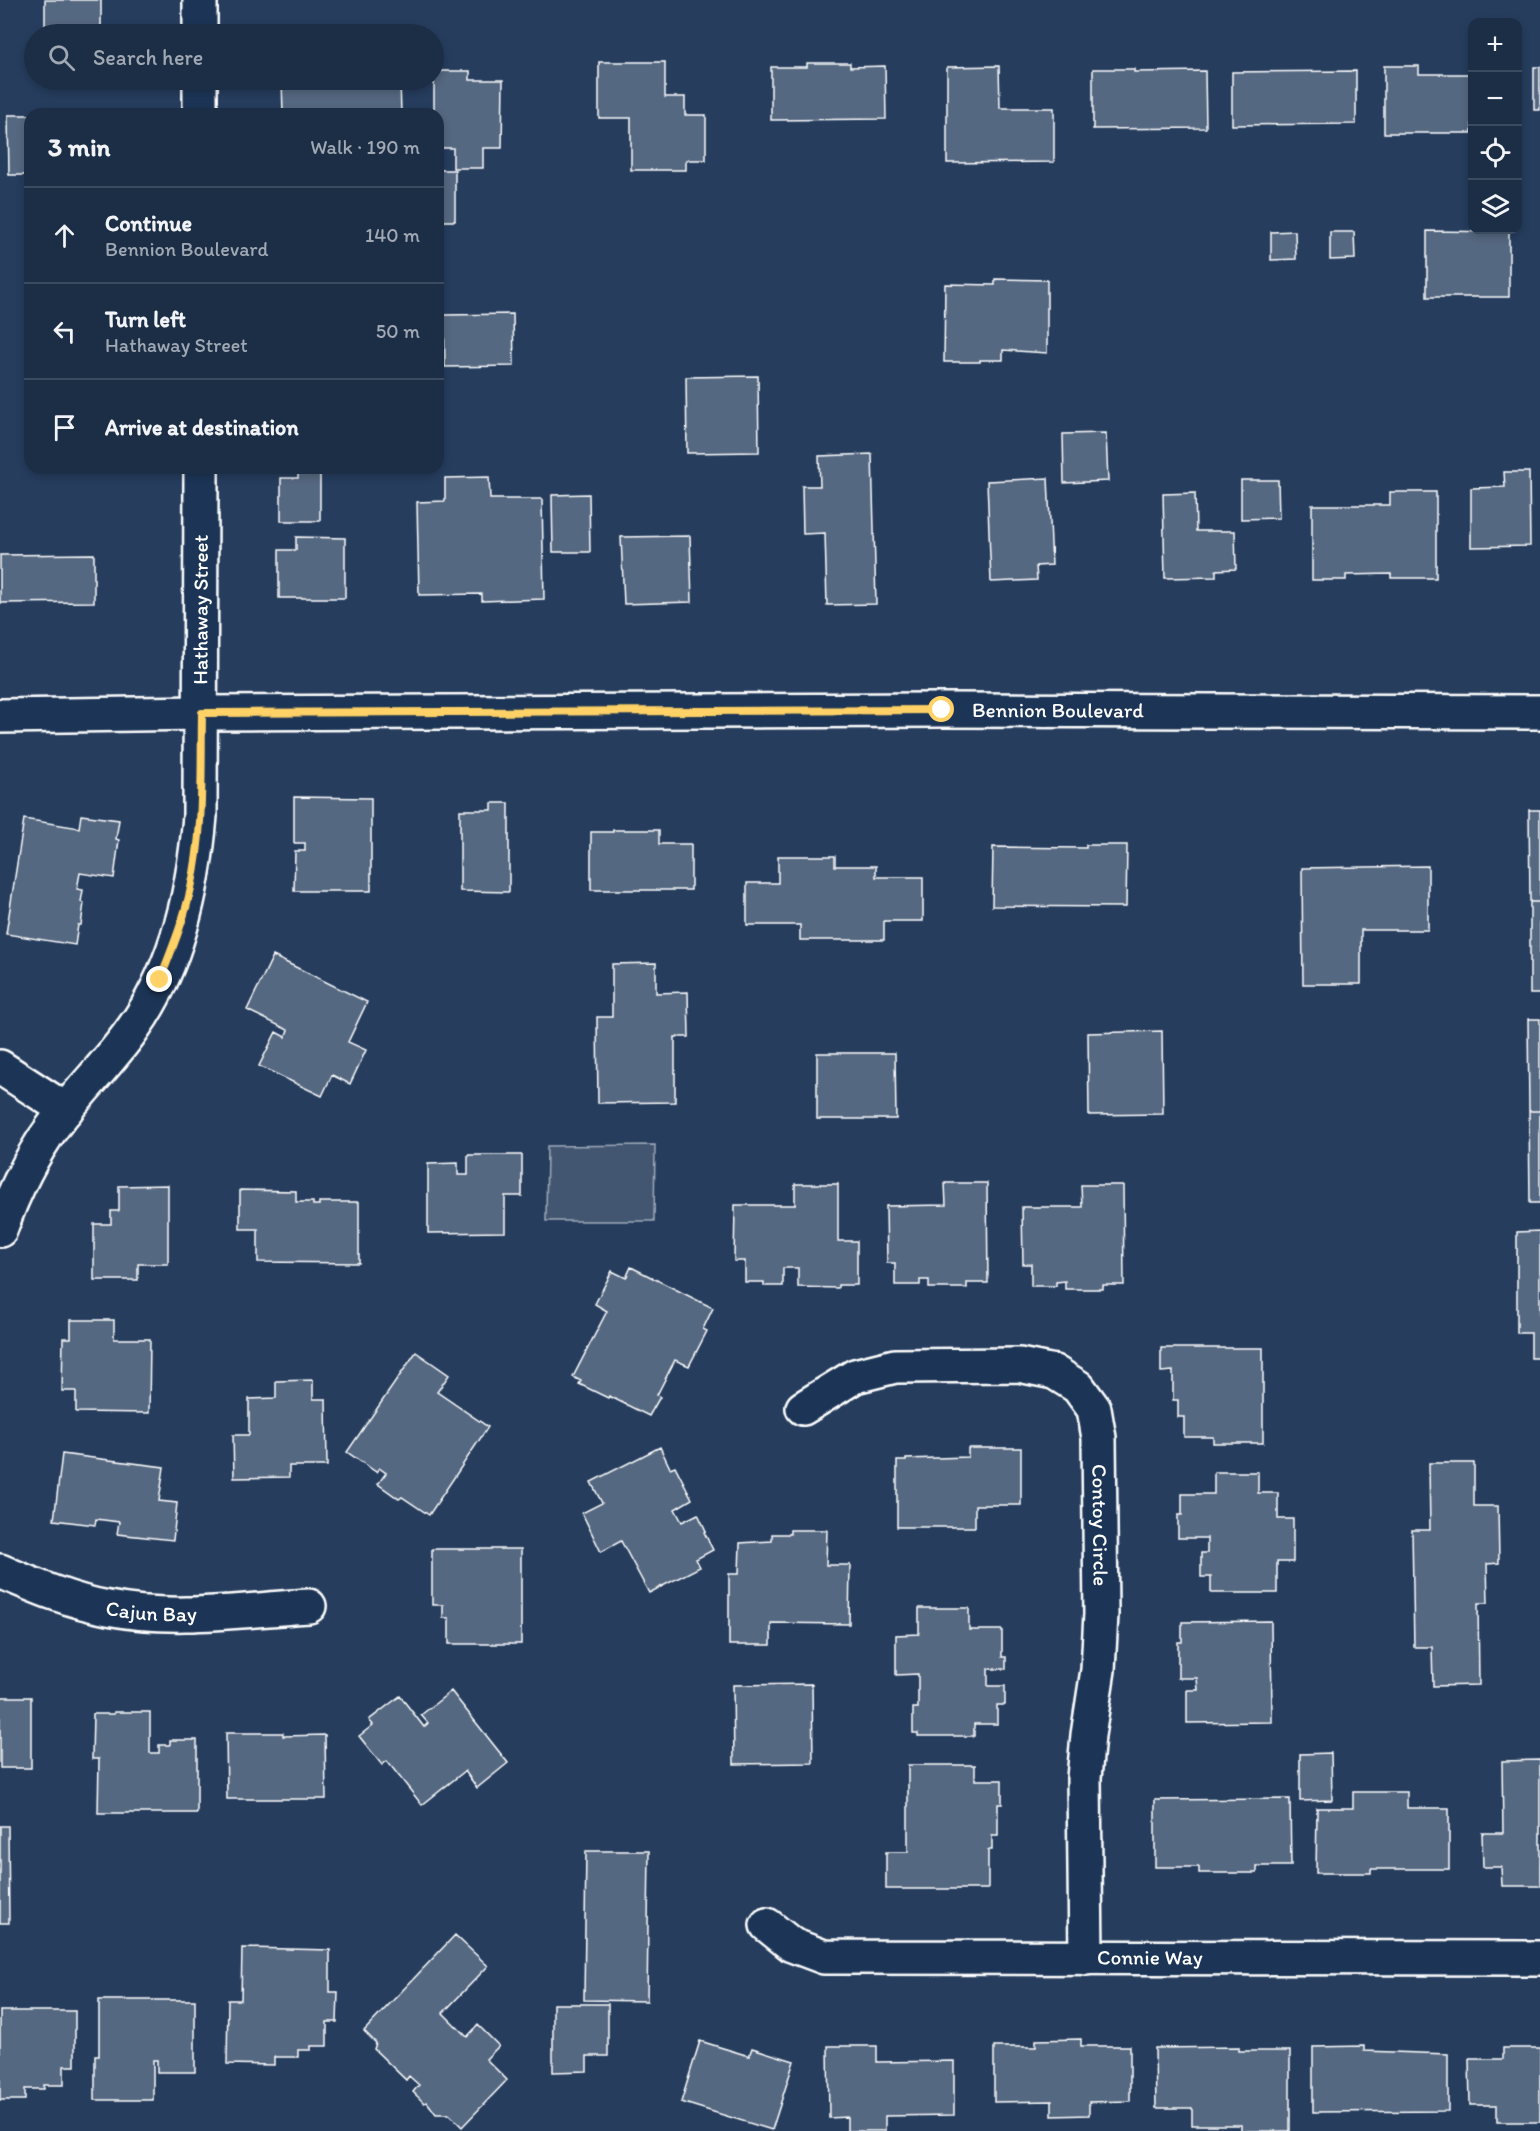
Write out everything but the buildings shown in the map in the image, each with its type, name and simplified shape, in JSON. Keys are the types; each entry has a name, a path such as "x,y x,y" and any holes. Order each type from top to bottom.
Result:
{"street":[{"path":"200,0 200,24"},
{"path":"200,90 200,108"},
{"name":"Hathaway Street","path":"0,1230 32,1160 53,1126 133,1030 160,980 183,919 197,856 200,816 201,474"},
{"name":"Bennion Boulevard","path":"0,716 930,710 1540,712"},
{"path":"0,1067 66,1110"},
{"name":"Contoy Circle","path":"803,1408 855,1376 895,1366 1019,1365 1054,1372 1078,1387 1094,1409 1099,1438 1101,1614 1098,1670 1084,1778 1086,1958"},
{"name":"Cajun Bay","path":"0,1571 78,1602 110,1609 174,1614 309,1606"},
{"name":"Connie Way","path":"767,1925 792,1946 824,1957 1540,1958"}],"shaded area":[{"path":"655,1145 654,1221 546,1221 547,1146"}],"route":[{"path":"160,980 183,919 192,887 197,856 202,713 942,710"}]}
